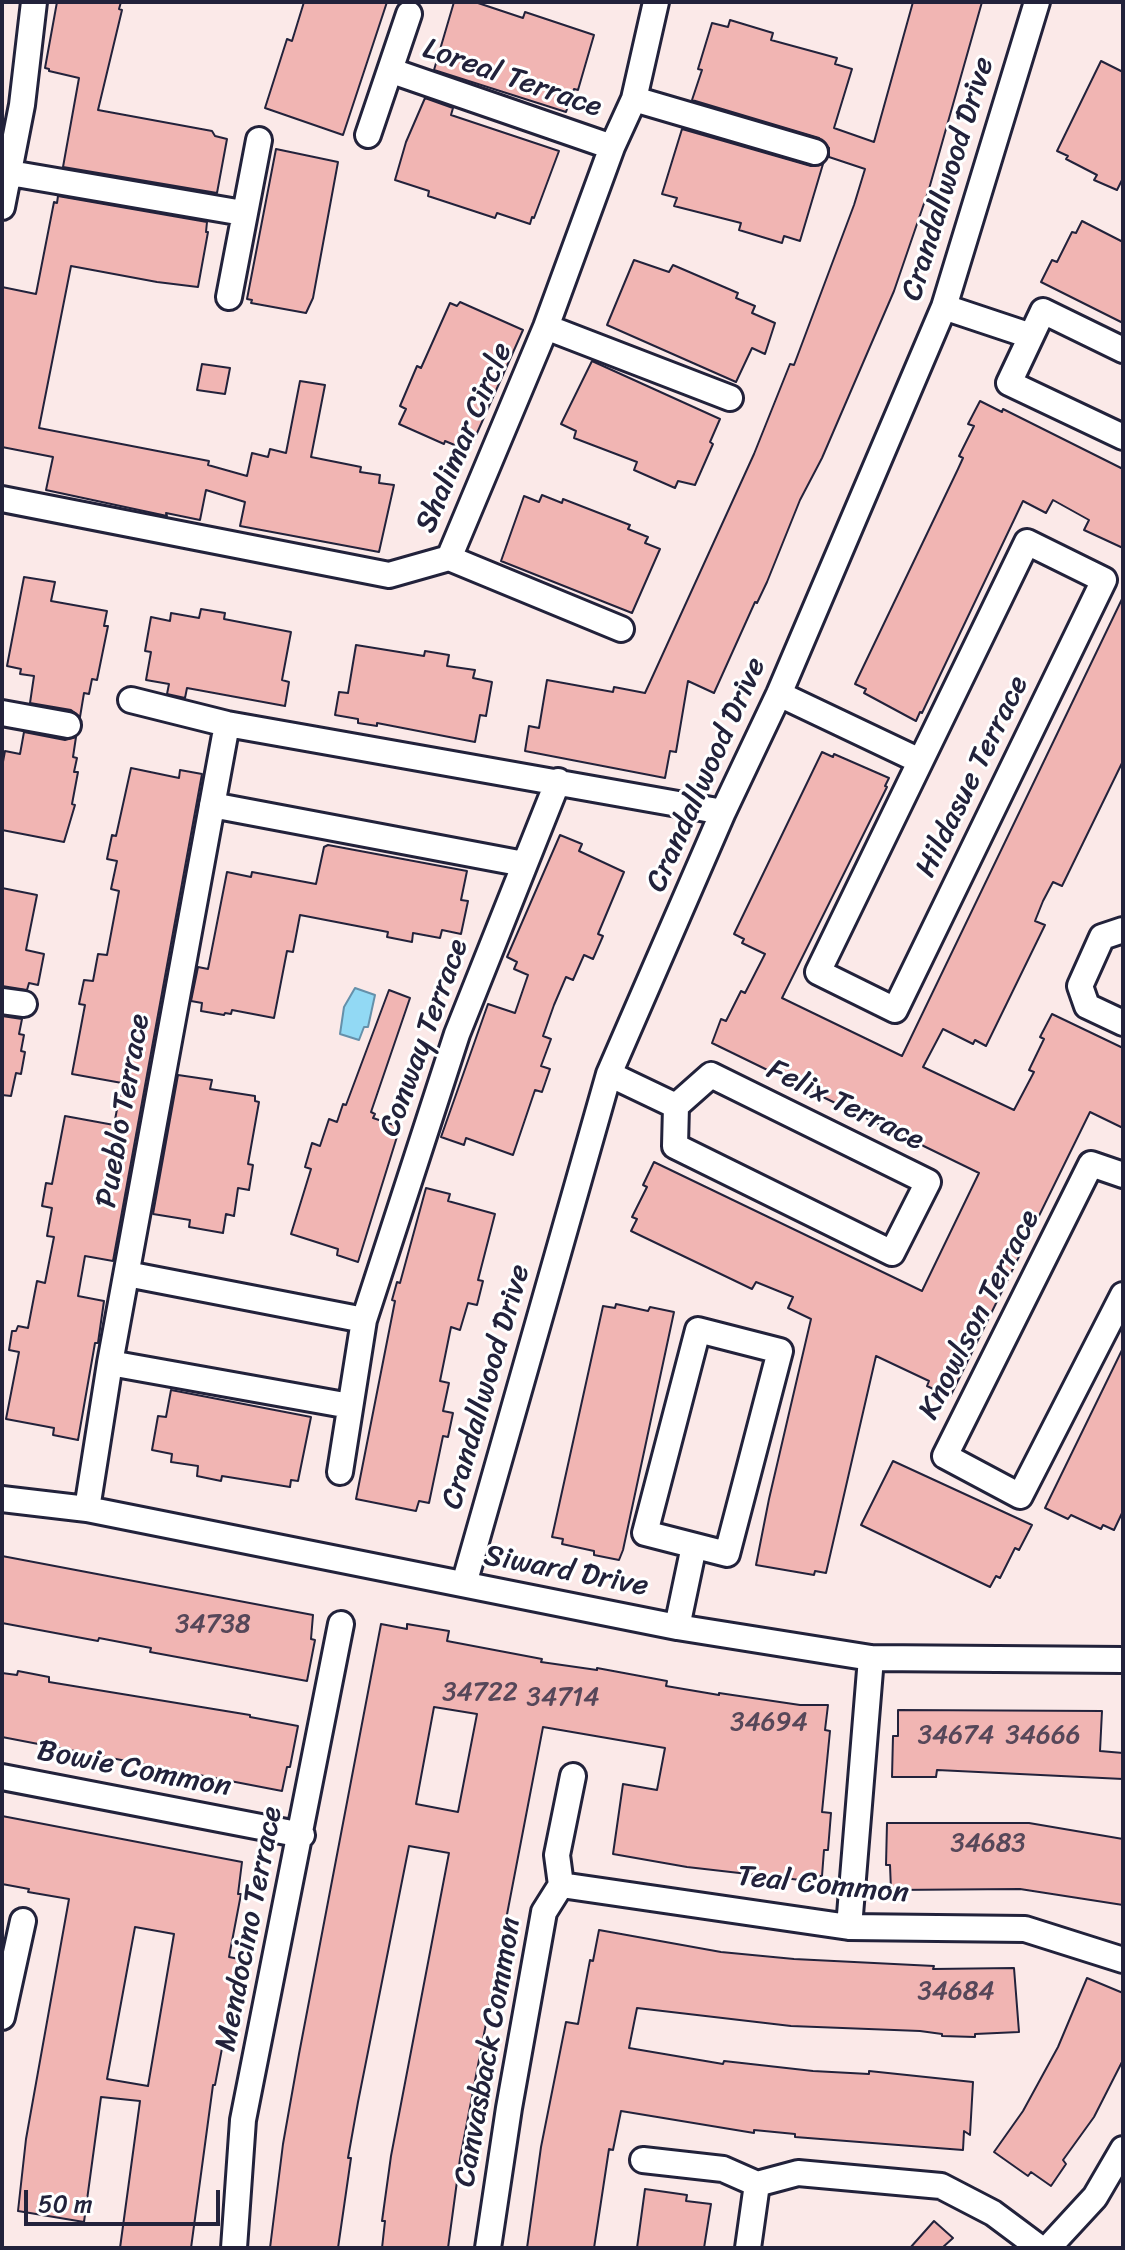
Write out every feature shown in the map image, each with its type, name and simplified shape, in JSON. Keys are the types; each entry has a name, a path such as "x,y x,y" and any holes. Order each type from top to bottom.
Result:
{"street":[{"path":"2,207 10,173 12,103 34,2"},
{"name":"Shalimar Circle","path":"2,499 389,575 449,558 546,327 612,147 634,99 656,2"},
{"name":"Crandallwood Drive","path":"464,1584 609,1074 723,812 779,694 944,307 1037,2"},
{"name":"Loreal Terrace","path":"368,135 409,14"},
{"name":"Loreal Terrace","path":"392,71 612,147"},
{"path":"634,99 815,152"},
{"path":"229,297 259,140"},
{"path":"10,173 243,213"},
{"path":"944,307 1031,336"},
{"path":"1123,350 1043,311 1009,383 1123,437"},
{"path":"546,327 730,398"},
{"name":"Hildasue Terrace","path":"1027,542 1104,580 895,1010 818,972 920,761 1027,542"},
{"path":"449,558 621,629"},
{"name":"Hildasue Terrace","path":"779,694 920,761"},
{"path":"131,700 227,724 723,812"},
{"path":"2,713 68,725"},
{"name":"Pueblo Terrace","path":"87,1509 110,1363 227,724"},
{"name":"Conway Terrace","path":"340,1472 364,1320 457,1034 558,781"},
{"path":"212,805 524,864"},
{"path":"1123,930 1102,937 1080,986 1087,1006 1123,1023"},
{"path":"609,1074 676,1106"},
{"name":"Felix Terrace","path":"711,1075 928,1182 892,1253 675,1146 676,1106 711,1075"},
{"name":"Knowlson Terrace","path":"1123,1175 1091,1164 945,1456 1020,1496 1114,1337 1123,1295"},
{"path":"127,1274 364,1320"},
{"path":"698,1330 780,1351 727,1554 694,1546 645,1533 698,1330"},
{"path":"110,1363 350,1406"},
{"name":"Siward Drive","path":"2,1499 87,1509 677,1627 871,1658 1123,1660"},
{"path":"677,1627 694,1546"},
{"name":"Mendocino Terrace","path":"234,2248 243,2120 302,1835 341,1624"},
{"path":"849,1927 871,1658"},
{"path":"561,1885 557,1855 573,1776"},
{"name":"Bowie Common","path":"2,1777 302,1835"},
{"name":"Teal Common","path":"561,1885 849,1927 1025,1929 1123,1960"},
{"name":"Canvasback Common","path":"488,2248 544,1912 561,1885"},
{"path":"2,2017 23,1921"},
{"path":"1048,2248 1095,2197 1123,2149"},
{"path":"643,2160 723,2169 757,2184 798,2173 941,2186 993,2213 1040,2248"},
{"path":"748,2248 757,2184"}],"water":[{"path":"355,988 375,995 368,1027 364,1027 359,1040 340,1034 344,1007"}],"building":[{"path":"57,2 121,2 119,9 122,10 98,110 212,131 215,136 227,139 217,193 63,167 79,78 45,68"},
{"path":"304,2 387,2 343,135 265,108 287,39 292,41"},
{"path":"454,2 475,2 523,18 525,12 594,35 578,90 574,89 566,112 434,70"},
{"path":"913,2 982,2 929,189 894,291 822,458 800,500 767,582 714,693 688,681 676,752 670,751 665,778 525,751 529,726 539,728 547,680 613,692 614,687 645,693 754,454 790,364 794,365 865,169 829,157 829,148 819,138 692,100 712,23 728,27 730,20 773,33 771,40 837,58 835,64 852,69 834,128 874,142"},
{"path":"1101,61 1123,72 1123,178 1117,190 1094,180 1097,175 1057,151"},
{"path":"425,98 453,108 451,115 559,151 530,224 497,213 495,218 428,196 429,191 395,180 406,142"},
{"path":"682,129 811,166 823,164 800,241 784,236 782,243 739,230 741,223 674,206 677,198 662,194"},
{"path":"276,149 338,162 313,298 306,313 251,303 252,300 247,299"},
{"path":"58,196 207,222 208,232 198,287 71,266 39,428 209,461 208,465 247,476 252,453 268,457 270,449 286,453 300,381 325,385 311,457 361,467 360,472 380,475 379,483 394,485 379,552 240,526 245,502 206,490 200,520 46,490 53,457 2,447 2,287 36,294 54,202 57,203"},
{"path":"1082,221 1123,242 1123,323 1041,282 1052,260 1057,262 1072,232 1076,233"},
{"path":"634,260 669,272 673,265 738,293 736,298 755,306 752,313 775,323 765,354 752,348 736,382 607,325"},
{"path":"460,302 523,330 469,451 445,441 444,444 399,424 406,409 400,406 417,366 421,368 450,303 457,306"},
{"path":"592,361 720,419 695,485 678,481 675,488 634,470 637,462 574,438 576,431 561,424"},
{"path":"202,364 230,368 225,394 197,390"},
{"path":"980,401 1002,412 1003,409 1123,469 1123,548 1084,530 1089,520 1053,500 1046,513 1023,501 916,721 864,693 866,689 855,684 963,458 959,456 974,426 968,424"},
{"path":"542,495 562,503 563,499 630,525 628,529 648,537 645,543 660,549 632,613 501,561 524,496 539,502"},
{"path":"24,577 55,582 51,601 107,611 104,626 108,626 97,680 92,679 89,694 84,693 80,717 71,710 30,703 34,676 20,674 21,669 7,666"},
{"path":"1123,597 1123,761 1062,886 1053,882 1043,901 1035,921 1045,925 986,1046 975,1040 973,1044 943,1029 923,1067 1014,1110 1034,1072 1029,1070 1052,1014 1123,1048 1123,1128 1090,1112 950,1397 927,1386 929,1381 876,1356 826,1573 815,1571 814,1575 756,1565 811,1319 788,1308 793,1297 756,1282 752,1289 631,1231 637,1219 632,1217 647,1187 643,1185 654,1162 922,1291 979,1173 712,1043 721,1019 726,1021 741,991 745,993 765,954 742,943 744,939 734,934 822,752 833,757 834,754 889,778 782,998 902,1056"},
{"path":"201,609 225,613 224,619 291,632 282,680 289,682 285,706 187,688 185,698 167,694 169,684 146,680 151,652 145,651 151,617 170,621 171,613 199,618"},
{"path":"356,645 424,656 425,651 449,655 447,666 475,670 473,678 492,682 486,716 480,715 475,742 377,723 377,726 358,723 358,719 335,715 339,692 348,693"},
{"path":"24,732 65,740 76,737 73,757 77,758 74,772 78,772 72,804 75,805 64,842 2,830 5,751 20,754"},
{"path":"131,768 179,778 180,770 202,774 113,1261 85,1256 78,1296 104,1301 78,1440 53,1435 54,1428 6,1419 19,1352 9,1350 12,1331 16,1331 18,1326 28,1328 37,1281 45,1283 54,1237 47,1236 52,1208 42,1206 46,1183 52,1184 65,1116 114,1125 122,1083 72,1074 85,1005 79,1004 84,980 93,981 98,954 107,955 119,891 111,889 117,861 107,859 112,835 116,836"},
{"path":"560,835 582,844 579,851 624,872 598,934 603,936 593,959 584,955 573,980 566,977 554,1005 543,1036 551,1039 541,1066 550,1069 542,1092 535,1090 513,1155 466,1138 464,1145 441,1137 488,1004 515,1013 528,975 514,969 517,962 507,957"},
{"path":"328,845 467,871 461,900 468,901 461,934 442,930 440,938 413,933 412,942 387,937 388,932 300,915 293,952 287,951 274,1018 232,1010 231,1014 224,1015 201,1011 202,1003 191,1001 198,967 208,969 227,872 251,877 252,872 316,884 324,847"},
{"path":"2,888 37,895 26,950 44,954 38,985 29,983 27,990 2,986"},
{"path":"389,990 410,998 371,1112 375,1114 373,1118 400,1127 358,1262 337,1255 338,1249 291,1234 311,1169 305,1167 312,1143 320,1146 329,1119 337,1122 343,1104 346,1105"},
{"path":"2,1016 22,1019 19,1034 24,1035 21,1074 16,1073 11,1096 2,1095"},
{"path":"178,1075 212,1080 210,1089 255,1096 255,1101 259,1102 248,1164 253,1165 249,1190 238,1188 234,1216 226,1214 223,1233 189,1227 190,1220 153,1214"},
{"path":"426,1188 450,1194 448,1201 495,1214 478,1280 483,1281 477,1305 468,1303 460,1330 451,1327 440,1381 449,1383 443,1411 453,1413 448,1437 443,1436 429,1503 419,1501 416,1511 356,1499 395,1301 392,1300 397,1282 400,1283"},
{"path":"616,1304 648,1311 650,1307 674,1312 619,1560 594,1555 594,1551 562,1544 563,1539 552,1537 603,1306 615,1308"},
{"path":"1123,1348 1123,1511 1114,1530 1103,1525 1101,1529 1071,1515 1068,1519 1045,1508"},
{"path":"171,1390 311,1417 298,1481 291,1480 290,1487 222,1476 221,1481 197,1476 198,1466 171,1462 172,1454 152,1450 158,1416 166,1417"},
{"path":"893,1461 1032,1525 1019,1550 1015,1548 1000,1578 996,1576 990,1587 861,1525"},
{"path":"2,1556 313,1615 311,1639 315,1640 307,1681 150,1652 151,1648 99,1638 98,1641 2,1623"},
{"path":"381,1624 407,1629 407,1624 449,1631 447,1641 542,1659 541,1662 597,1668 667,1681 666,1686 800,1705 828,1705 825,1730 830,1731 822,1812 831,1813 828,1850 824,1850 822,1876 819,1876 818,1882 687,1867 613,1854 623,1784 657,1790 665,1748 543,1727 460,2159 448,2248 382,2248 385,2221 382,2221 391,2156 449,1853 409,1846 348,2158 351,2158 338,2248 270,2248 283,2144","holes":["434,1707 477,1714 458,1812 416,1804"]},
{"path":"18,1671 49,1677 49,1682 250,1715 298,1726 282,1791 2,1737 2,1673 17,1675"},
{"path":"898,1710 1102,1711 1100,1751 1123,1753 1123,1779 937,1770 936,1777 892,1777 893,1736 898,1736"},
{"path":"2,1816 242,1862 238,1894 241,1894 229,1957 239,1959 213,2085 191,2248 120,2248 140,2101 101,2097 84,2222 18,2211 26,2139 69,1899 2,1884","holes":["135,1927 174,1934 148,2086 107,2079"]},
{"path":"887,1823 1029,1823 1123,1839 1123,1905 1020,1889 891,1890 890,1865 886,1865"},
{"path":"599,1930 721,1952 794,1959 934,1966 933,1969 1014,1968 1019,2032 975,2034 975,2037 942,2036 920,2031 791,2026 637,2008 629,2048 723,2064 724,2061 813,2071 869,2074 869,2071 973,2082 970,2135 964,2131 963,2150 795,2137 795,2134 754,2130 754,2133 621,2111 613,2150 609,2149 594,2248 527,2248 541,2147 566,2022 578,2024"},
{"path":"1087,1978 1123,1993 1123,2060 1094,2117 1063,2160 1066,2164 1051,2186 1031,2172 1028,2176 994,2152 1023,2111 1058,2047"},
{"path":"645,2189 687,2195 686,2201 711,2204 704,2248 637,2248"},
{"path":"934,2221 953,2238 942,2248 910,2248"}]}
